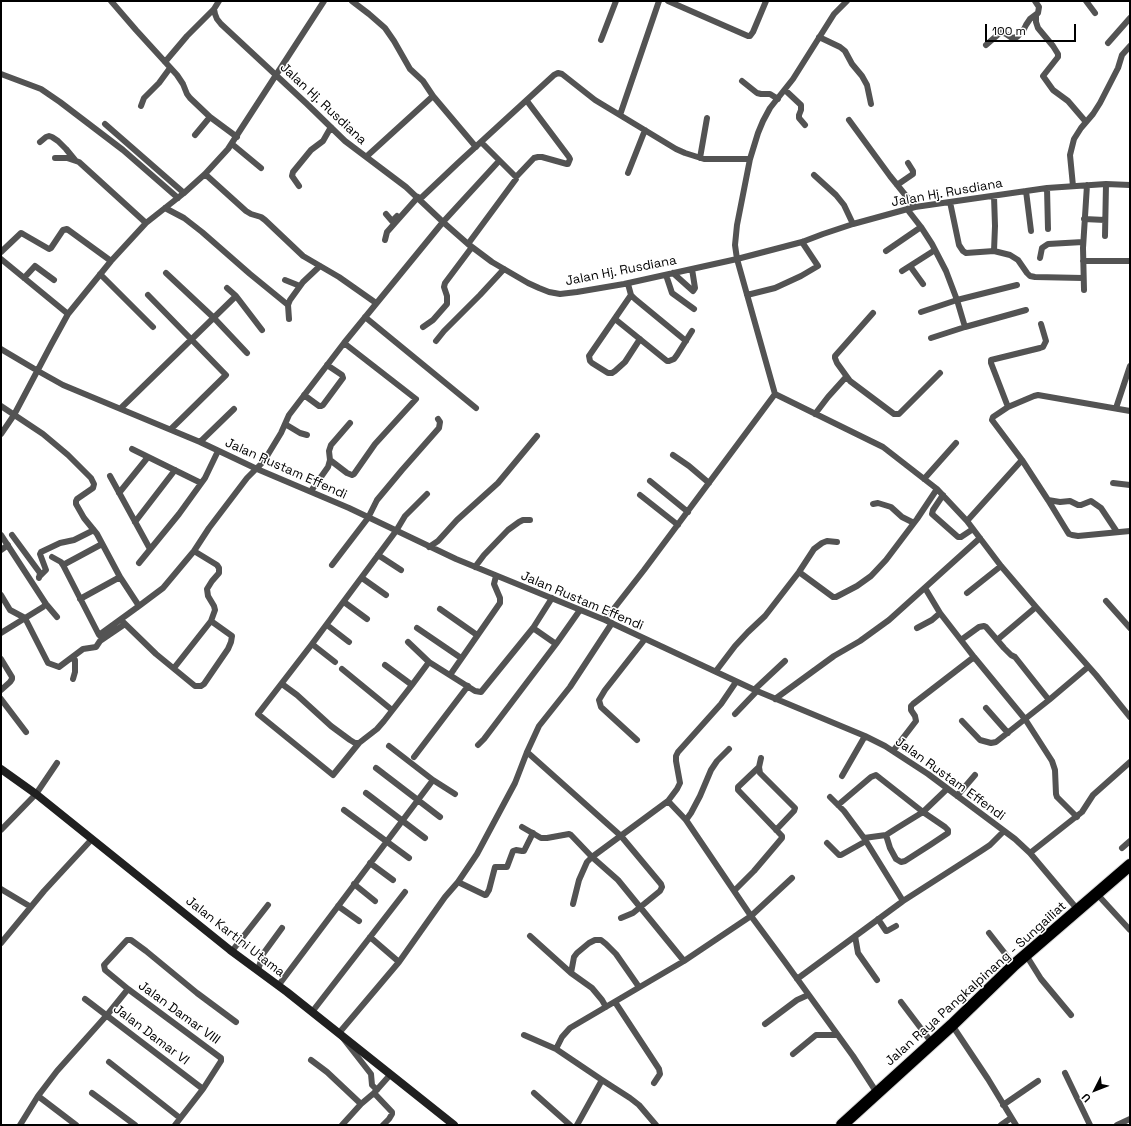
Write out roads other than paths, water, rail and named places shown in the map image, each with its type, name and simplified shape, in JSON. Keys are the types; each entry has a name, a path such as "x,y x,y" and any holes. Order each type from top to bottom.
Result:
{"highway":[{"name":"Jalan Raya Pangkalpinang - Sungailiat","path":"843,1125 952,1025 1014,965 1130,865"}],"street":[{"path":"111,1 181,80 190,98 210,117 237,137"},
{"path":"165,62 214,9 219,1"},
{"path":"2,431 14,415 68,314 111,261 146,223 184,194 205,174 232,144 324,1"},
{"path":"352,1 385,28 394,40 410,69 420,78 476,148"},
{"path":"601,40 616,1"},
{"path":"620,115 659,1"},
{"path":"668,1 748,36 750,36 753,32 766,1"},
{"path":"847,1 834,14 785,90 770,108 758,133 750,160 735,246 737,259 775,394 883,447 902,460 937,489 967,521 1001,566 1130,717"},
{"path":"986,45 1001,32 1014,38 1023,31 1030,19 1036,15 1039,10 1039,7 1035,1"},
{"path":"1086,1 1095,13"},
{"name":"Jalan Hj. Rusdiana","path":"214,9 217,19 221,24 308,104 345,141 406,186 443,222 492,262 549,292 560,294 628,284 737,259 802,242 853,224 907,209 1047,188 1106,184 1130,185"},
{"path":"1036,15 1038,28 1054,46 1058,54 1058,57 1043,76 1054,90 1068,101 1086,122"},
{"path":"1108,43 1130,18"},
{"path":"819,37 845,51 867,85 872,104"},
{"path":"1073,186 1070,155 1074,139 1100,103 1118,68 1122,55 1130,46"},
{"path":"140,106 144,98 159,83 170,68"},
{"path":"386,214 392,221 476,148 554,75 558,73 595,100 676,149 700,158 750,160"},
{"path":"1,74 41,89 60,102 123,150 177,199"},
{"path":"742,81 757,93 770,94 778,99"},
{"path":"785,90 801,105 799,118 805,125"},
{"path":"366,157 433,96"},
{"path":"423,327 433,320 447,304 447,296 444,287 445,283 515,181 516,177 534,158 538,157 568,164 570,159 527,101"},
{"path":"195,135 210,117"},
{"path":"700,158 707,118"},
{"path":"849,120 915,208"},
{"path":"105,124 184,194"},
{"path":"299,186 292,176 293,172 311,150 323,141 331,127"},
{"path":"628,173 645,130"},
{"path":"40,142 46,138 52,137 66,148 75,160"},
{"path":"481,142 516,177"},
{"path":"232,144 261,168"},
{"path":"56,158 67,158 79,162 146,223"},
{"path":"1,595 10,610 24,618 48,663 59,667 83,649 96,647 100,641 123,622 139,606 163,588 194,551 209,528 247,478 264,461 289,415 327,365 443,222 499,161"},
{"path":"897,185 913,174 913,170 908,163"},
{"path":"205,174 251,214 265,220 303,256 339,277 376,303"},
{"path":"814,175 836,195 844,205 853,224"},
{"path":"1105,236 1106,184"},
{"path":"1084,290 1084,219 1087,185"},
{"path":"1047,188 1048,229"},
{"path":"1026,191 1031,231"},
{"path":"994,196 994,251"},
{"path":"385,240 386,232 418,198"},
{"path":"950,202 960,245 966,253 994,251 1014,257 1018,260 1027,273 1035,277 1084,278"},
{"path":"166,208 184,218 202,232 250,274 290,300"},
{"path":"907,209 921,227 935,250 950,281 965,327"},
{"path":"1084,219 1105,220"},
{"path":"886,250 921,227"},
{"path":"1,252 21,233 49,250 63,230 67,229 111,261"},
{"path":"747,295 775,288 818,266 802,242"},
{"path":"1040,258 1042,248 1048,244 1084,242"},
{"path":"902,271 935,250"},
{"path":"1,259 68,314"},
{"path":"1083,261 1130,261"},
{"path":"24,278 35,266 54,280"},
{"path":"289,319 290,300 300,286 320,266"},
{"path":"910,266 923,284"},
{"path":"436,341 504,269"},
{"path":"670,274 693,291 696,288 692,269"},
{"path":"166,273 214,318 247,353"},
{"path":"100,274 153,327"},
{"path":"670,274 672,293 694,309"},
{"path":"285,280 300,286"},
{"path":"628,284 631,295 642,306 686,341"},
{"path":"921,312 957,300 1017,285"},
{"path":"227,288 236,296 262,330"},
{"path":"148,295 226,375 171,429"},
{"path":"631,295 589,356 590,361 612,373 625,362 640,339"},
{"path":"121,408 236,296"},
{"path":"931,338 1026,310"},
{"path":"873,313 835,356 837,363 846,377 894,414 899,414 940,373"},
{"path":"365,317 476,408"},
{"path":"615,319 667,361 674,359 692,331"},
{"path":"1008,407 990,361 992,359 1043,347 1046,341 1041,324"},
{"path":"330,460 350,475 354,474 375,444 416,400 346,341"},
{"name":"Jalan Rustam Effendi","path":"1,349 63,385 171,429 257,469 310,491 429,547 605,620 756,691 865,736 893,751 928,774 1004,831 1030,853 1078,910"},
{"path":"304,395 319,406 324,405 343,378 342,375 327,365"},
{"path":"1116,408 1130,366"},
{"path":"815,414 846,377"},
{"path":"605,620 688,512 775,394"},
{"path":"1130,411 1042,396 1034,396 1008,407 993,417 992,420 1022,460 1067,531 1072,535 1078,536 1130,531"},
{"path":"1,406 43,434 68,455 91,478 94,484 92,488 76,501 84,518 94,530 120,577 139,606"},
{"path":"200,442 234,409"},
{"path":"332,565 368,518 377,500 439,428 440,422 438,419"},
{"path":"310,491 328,467 331,445 350,423"},
{"path":"285,424 300,434 306,435"},
{"path":"429,547 438,541 457,520 498,482 537,436"},
{"path":"924,479 956,443"},
{"path":"132,449 201,483"},
{"path":"139,563 206,478 218,451"},
{"path":"673,455 709,483"},
{"path":"119,493 148,458"},
{"path":"967,521 1022,460"},
{"path":"135,522 175,470"},
{"path":"110,476 150,550"},
{"path":"650,481 688,512"},
{"path":"1113,483 1130,485"},
{"path":"799,572 832,596 836,597 857,586 871,576 886,560 937,489"},
{"path":"427,494 405,516 362,578 258,714 333,775 359,743 377,729 412,686 429,662"},
{"path":"640,495 678,525"},
{"path":"943,495 932,514 958,538 961,538 973,529"},
{"path":"1048,500 1060,502 1070,501 1078,505 1091,501 1101,508 1117,532"},
{"path":"873,504 878,503 891,506 902,517 914,523"},
{"path":"475,567 484,555 508,530 523,520 530,520"},
{"path":"32,582 46,570 40,554 41,552 60,543 74,540 94,530"},
{"path":"1,535 46,604 57,617"},
{"path":"12,535 40,573 39,577"},
{"path":"775,699 834,656 860,641 889,620 980,538"},
{"path":"716,672 735,646 765,616 799,572 814,549 822,542 827,540 837,542"},
{"path":"1,550 8,544"},
{"path":"63,565 102,544"},
{"path":"174,668 211,621 214,610 214,606 208,596 208,589 212,581 219,573 219,568 217,565 194,551"},
{"path":"378,555 401,570"},
{"path":"52,557 61,562 63,565 99,635 123,622"},
{"path":"967,593 1001,566"},
{"path":"450,675 500,603 500,598 494,584 496,576"},
{"path":"80,599 120,577"},
{"path":"362,578 386,595"},
{"path":"925,588 940,612 974,658 1025,719 1052,761 1055,770 1056,794 1077,817"},
{"path":"408,642 429,662 475,691 481,692 533,628 552,598"},
{"path":"1106,601 1130,628"},
{"path":"344,602 367,619"},
{"path":"1,633 44,607 46,604"},
{"path":"997,640 1036,607"},
{"path":"440,609 477,635"},
{"path":"478,745 556,644 580,610"},
{"path":"917,628 932,620 940,612"},
{"path":"123,622 156,654 195,686 201,686 204,684 228,649 232,638 211,621"},
{"path":"382,1125 392,1115 392,1112 375,1092 372,1085 371,1074 339,1033 399,962 477,854 515,783 539,726 570,687 612,624"},
{"path":"327,625 349,642"},
{"path":"961,640 979,627 984,626 1008,652 1015,657 1050,700"},
{"path":"417,628 461,658"},
{"path":"533,628 556,644"},
{"path":"637,740 601,707 599,700 605,690 645,639"},
{"path":"312,644 335,662"},
{"path":"72,658 75,666 73,679"},
{"path":"893,751 916,721 911,710 911,706 974,658"},
{"path":"1,659 12,676 10,682 1,690"},
{"path":"735,714 785,661"},
{"path":"385,665 412,686"},
{"path":"962,720 980,740 990,743 996,742 1050,700 1088,667"},
{"path":"342,669 392,710"},
{"path":"573,904 579,880 587,862 668,801 677,789 680,783 676,761 678,752 721,704 736,682"},
{"path":"282,684 297,695 331,726 355,743 359,743"},
{"path":"414,757 468,686"},
{"path":"1,699 26,732"},
{"path":"986,708 1008,733"},
{"path":"842,776 865,736"},
{"path":"389,746 433,780 455,794"},
{"path":"686,820 700,796 711,770 729,749"},
{"path":"527,752 621,836 661,884 662,887 660,891 633,913 621,918"},
{"path":"761,758 759,767 760,773 795,808 794,811 776,830"},
{"path":"1030,853 1077,817 1094,795 1130,762"},
{"path":"1,830 36,794 57,763"},
{"path":"734,891 781,841 782,837 738,790 738,787 759,767"},
{"path":"376,768 440,817"},
{"name":"Jalan Kartini Utama","path":"1,769 36,794 232,951 339,1033 454,1125"},
{"path":"838,806 871,777 876,775 948,830 947,834 905,861 901,862 896,859 886,835"},
{"path":"958,796 975,775"},
{"path":"278,986 433,780"},
{"path":"827,843 839,855 841,855 865,839 886,835 923,812 947,789"},
{"path":"366,793 425,838"},
{"path":"830,797 865,839 903,901"},
{"path":"668,801 686,820 751,916 877,1093"},
{"path":"344,810 409,858"},
{"path":"522,827 544,839 569,834 571,835 592,857 618,880 684,961"},
{"path":"797,979 903,901 990,845 1004,831"},
{"path":"458,882 486,895 489,890 495,867 507,867 513,851 524,851 533,833"},
{"path":"1,943 44,891 92,839"},
{"path":"1122,848 1130,841"},
{"path":"370,863 393,880"},
{"path":"556,1049 562,1037 570,1028 684,961 751,916 792,878"},
{"path":"354,884 375,901"},
{"path":"1,889 31,907"},
{"path":"312,1012 405,892"},
{"path":"1097,894 1130,930"},
{"path":"232,951 268,905"},
{"path":"338,906 359,921"},
{"path":"878,920 887,931 896,926"},
{"path":"258,970 263,954 282,928"},
{"path":"989,933 1014,965"},
{"path":"530,936 571,973 592,988 606,1007"},
{"path":"855,936 858,953 877,980"},
{"path":"370,937 399,962"},
{"name":"Jalan Damar VIII","path":"203,1089 222,1061 221,1058 128,989 106,971 104,965 126,940 129,940 146,951 197,993 236,1022"},
{"path":"571,973 574,957 577,953 588,943 595,940 601,940 616,954 639,987"},
{"path":"1026,955 1041,979 1071,1016"},
{"path":"20,1125 38,1096 57,1071 128,989"},
{"path":"765,1024 797,1000 808,995"},
{"name":"Jalan Damar VI","path":"85,999 203,1089"},
{"path":"615,1002 659,1069 660,1074 654,1083"},
{"path":"901,1002 932,1043"},
{"path":"952,1025 988,1079 1016,1125"},
{"path":"524,1035 556,1049 634,1101 656,1125"},
{"path":"793,1054 816,1035 837,1035"},
{"path":"311,1060 327,1072 361,1104"},
{"path":"110,1062 180,1118"},
{"path":"1065,1073 1090,1125"},
{"path":"342,1125 390,1075"},
{"path":"577,1125 602,1080"},
{"path":"1003,1105 1038,1081"},
{"path":"175,1125 203,1089"},
{"path":"92,1093 135,1125"},
{"path":"534,1093 570,1125"},
{"path":"38,1096 76,1125"},
{"path":"1001,1125 1011,1118"},
{"path":"1117,1125 1130,1119"}]}
